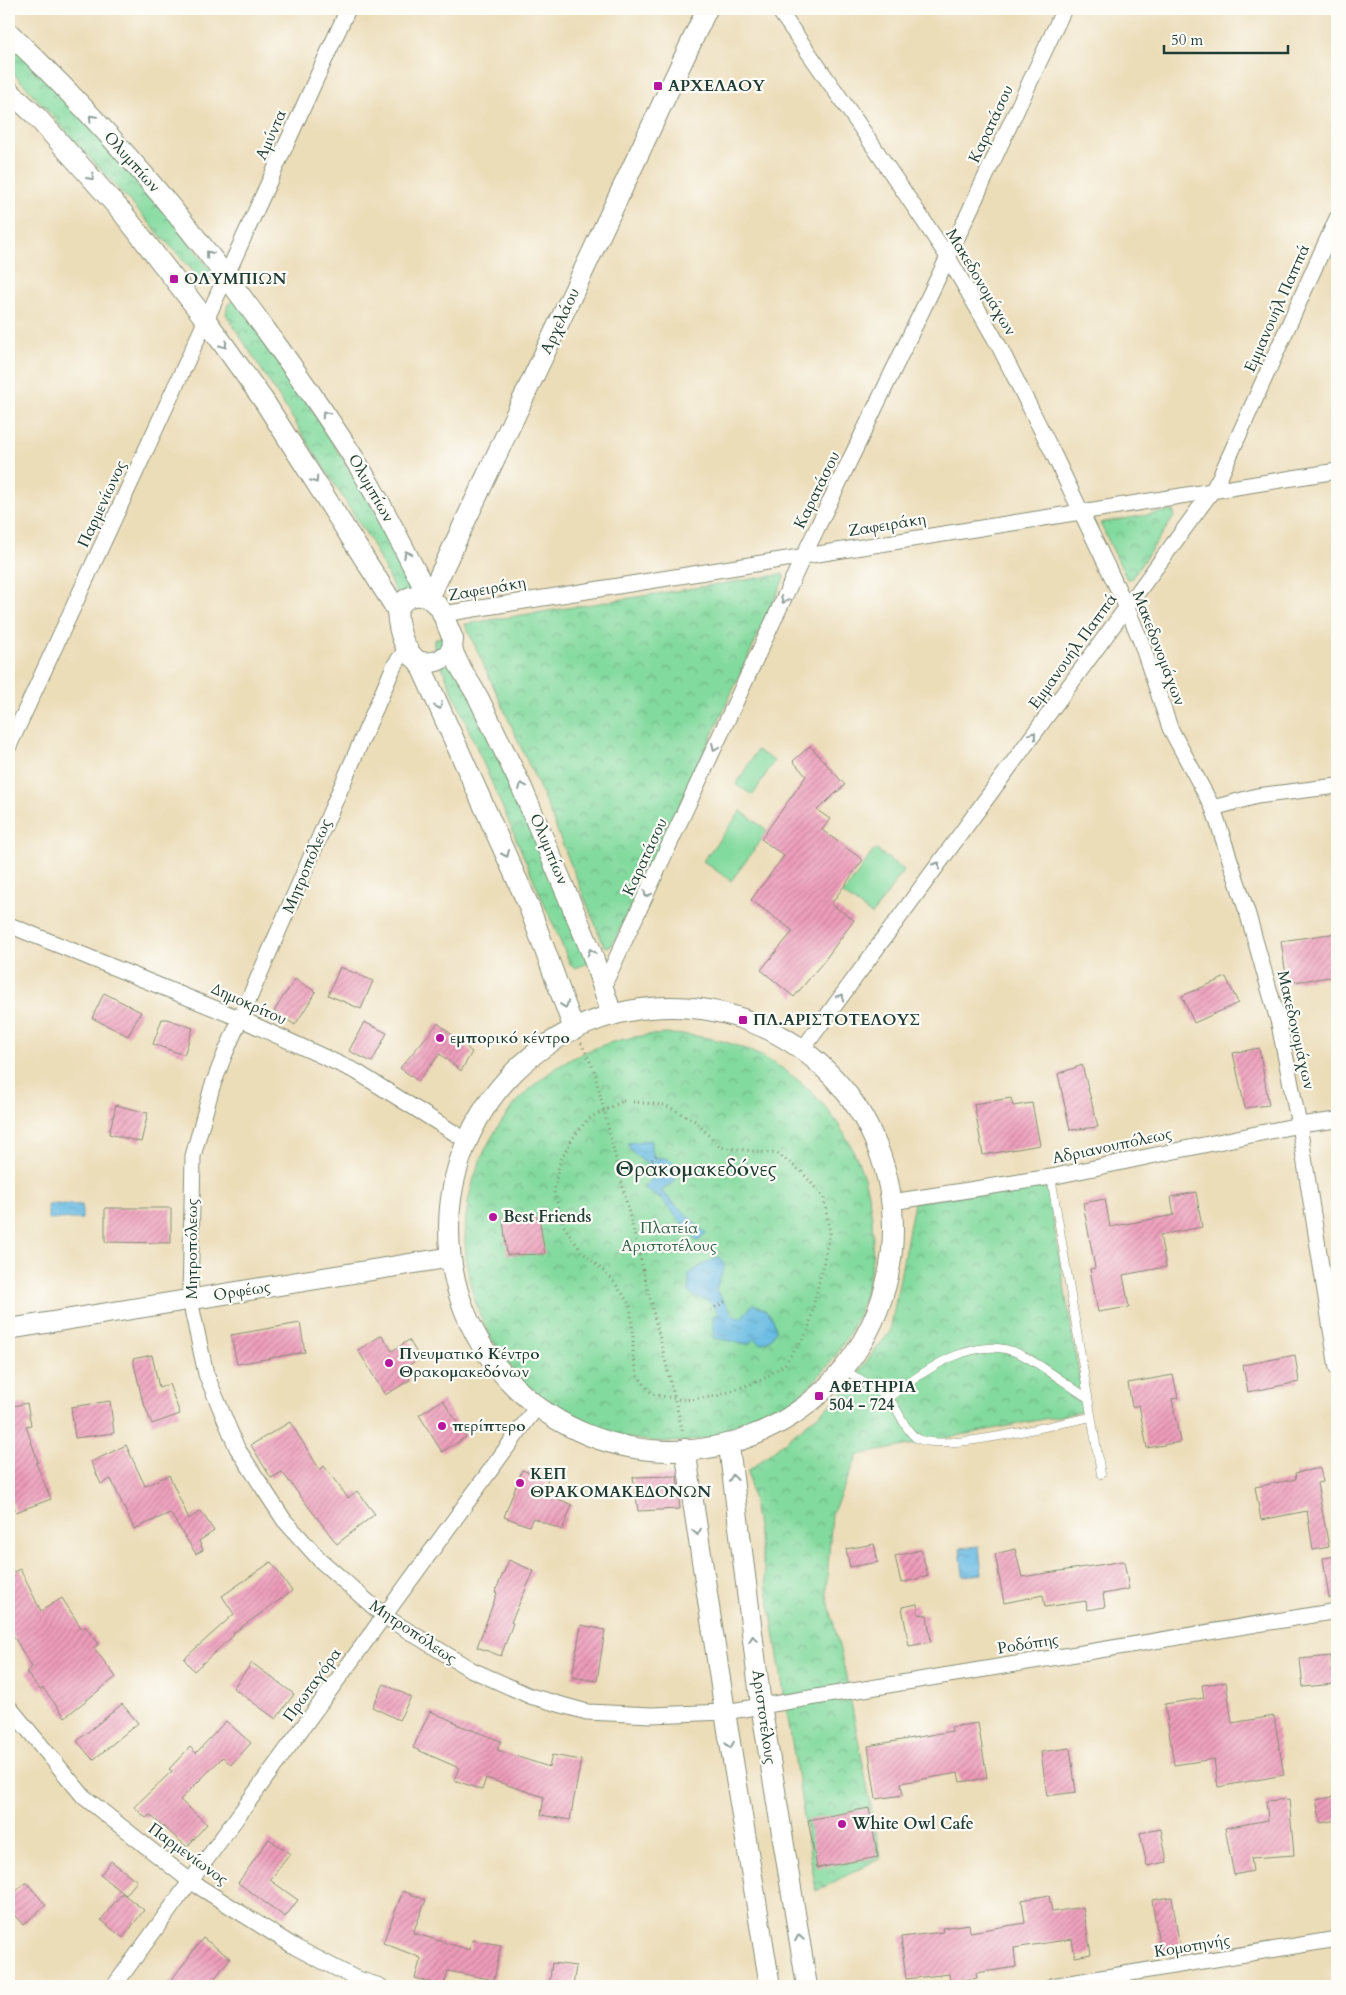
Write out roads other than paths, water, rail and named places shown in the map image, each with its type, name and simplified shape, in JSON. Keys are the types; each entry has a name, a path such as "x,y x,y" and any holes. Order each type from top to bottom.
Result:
{"street":[{"name":"Αμύντα","path":"226,276 348,9"},
{"name":"Αρχελάου","path":"430,598 707,9"},
{"name":"Μακεδονομάχων","path":"778,9 858,122 948,257 999,346 1126,606 1170,728 1213,808 1270,986 1279,1024 1299,1125 1337,1366"},
{"name":"Καρατάσου","path":"603,987 804,555 948,257 1064,9"},
{"name":"Ολυμπίων","path":"9,33 112,139 162,196 226,276 336,430 392,526 430,598 443,614 453,639 452,650 522,788 575,910 612,1015"},
{"path":"9,91 36,116 122,212 206,320 264,401 397,610 399,629 413,655 528,904 574,1029"},
{"name":"Εμμανουήλ Παππά","path":"802,1050 1212,490 1224,468 1337,218"},
{"name":"Παρμενίωνος","path":"9,746 226,276"},
{"name":"Ζαφειράκη","path":"443,614 1337,470"},
{"path":"397,610 408,597 422,595 430,598"},
{"path":"413,655 428,663 439,661 452,650"},
{"name":"Μητροπόλεως","path":"413,655 394,666 212,1086 193,1156 190,1300 206,1374 237,1448 284,1520 320,1560 384,1616 470,1669 530,1696 587,1712 652,1714 725,1712"},
{"path":"1213,808 1257,796 1337,786"},
{"name":"Δημοκρίτου","path":"9,925 241,1019 357,1072 464,1139"},
{"path":"678,1008 743,1020 802,1050 824,1069 860,1114 881,1161 892,1202 895,1248 884,1304 860,1354 819,1396 754,1442 729,1446 684,1441 607,1438 582,1429 538,1405 498,1362 469,1321 446,1258 442,1224 449,1179 473,1119 494,1090 532,1053 574,1029 612,1015 678,1008"},
{"name":"Αδριανουπόλεως","path":"892,1202 1051,1177 1299,1125 1337,1120"},
{"name":"Ορφέως","path":"9,1329 446,1258"},
{"name":"Πρωταγόρα","path":"114,1986 538,1405"},
{"path":"684,1441 725,1712 770,1986"},
{"name":"Αριστοτέλους","path":"729,1446 761,1705 807,1986"},
{"name":"Ροδόπης","path":"725,1712 1337,1611"},
{"name":"Παρμενίωνος","path":"9,1706 84,1797 190,1881 295,1947 355,1978 380,1986"},
{"name":"Κομοτηνής","path":"1052,1986 1337,1939"}],"lane":[{"path":"1051,1177 1101,1474"},
{"path":"888,1398 937,1363 970,1351 987,1348 1004,1349 1020,1354 1088,1398"},
{"path":"845,1370 888,1398 906,1428 922,1441 934,1443 954,1442 996,1436 1091,1417"}],"water":[{"path":"651,1140 651,1152 656,1157 669,1159 678,1167 674,1182 661,1191 706,1233 698,1242 662,1200 643,1188 658,1173 632,1152 627,1143"},
{"path":"48,1204 82,1205 82,1219 48,1219"},
{"path":"720,1257 725,1263 716,1290 735,1317 742,1317 753,1304 766,1310 774,1320 776,1330 771,1339 761,1344 754,1338 749,1344 713,1338 713,1315 720,1315 708,1300 695,1297 689,1292 689,1274 700,1266"},
{"path":"979,1546 982,1574 963,1576 960,1548"}],"place":[{"name":"ΑΡΧΕΛΑΟΥ","path":"658,86"},
{"name":"ΟΛΥΜΠΙΩΝ","path":"174,279"},
{"name":"ΠΛ.ΑΡΙΣΤΟΤΕΛΟΥΣ","path":"743,1020"},
{"name":"εμπορικό κέντρο","path":"440,1038"},
{"name":"Best Friends","path":"493,1217"},
{"name":"Πνευματικό Κέντρο Θρακομακεδόνων","path":"389,1363"},
{"name":"ΑΦΕΤΗΡΙΑ 504 - 724","path":"819,1396"},
{"name":"περίπτερο","path":"442,1426"},
{"name":"ΚΕΠ ΘΡΑΚΟΜΑΚΕΔΟΝΩΝ","path":"520,1483"},
{"name":"White Owl Cafe","path":"842,1824"}],"district":[{"name":"Θρακομακεδόνες","path":"696,1169"}],"park label":[{"name":"Πλατεία Αριστοτέλους","path":"669,1237"}]}
